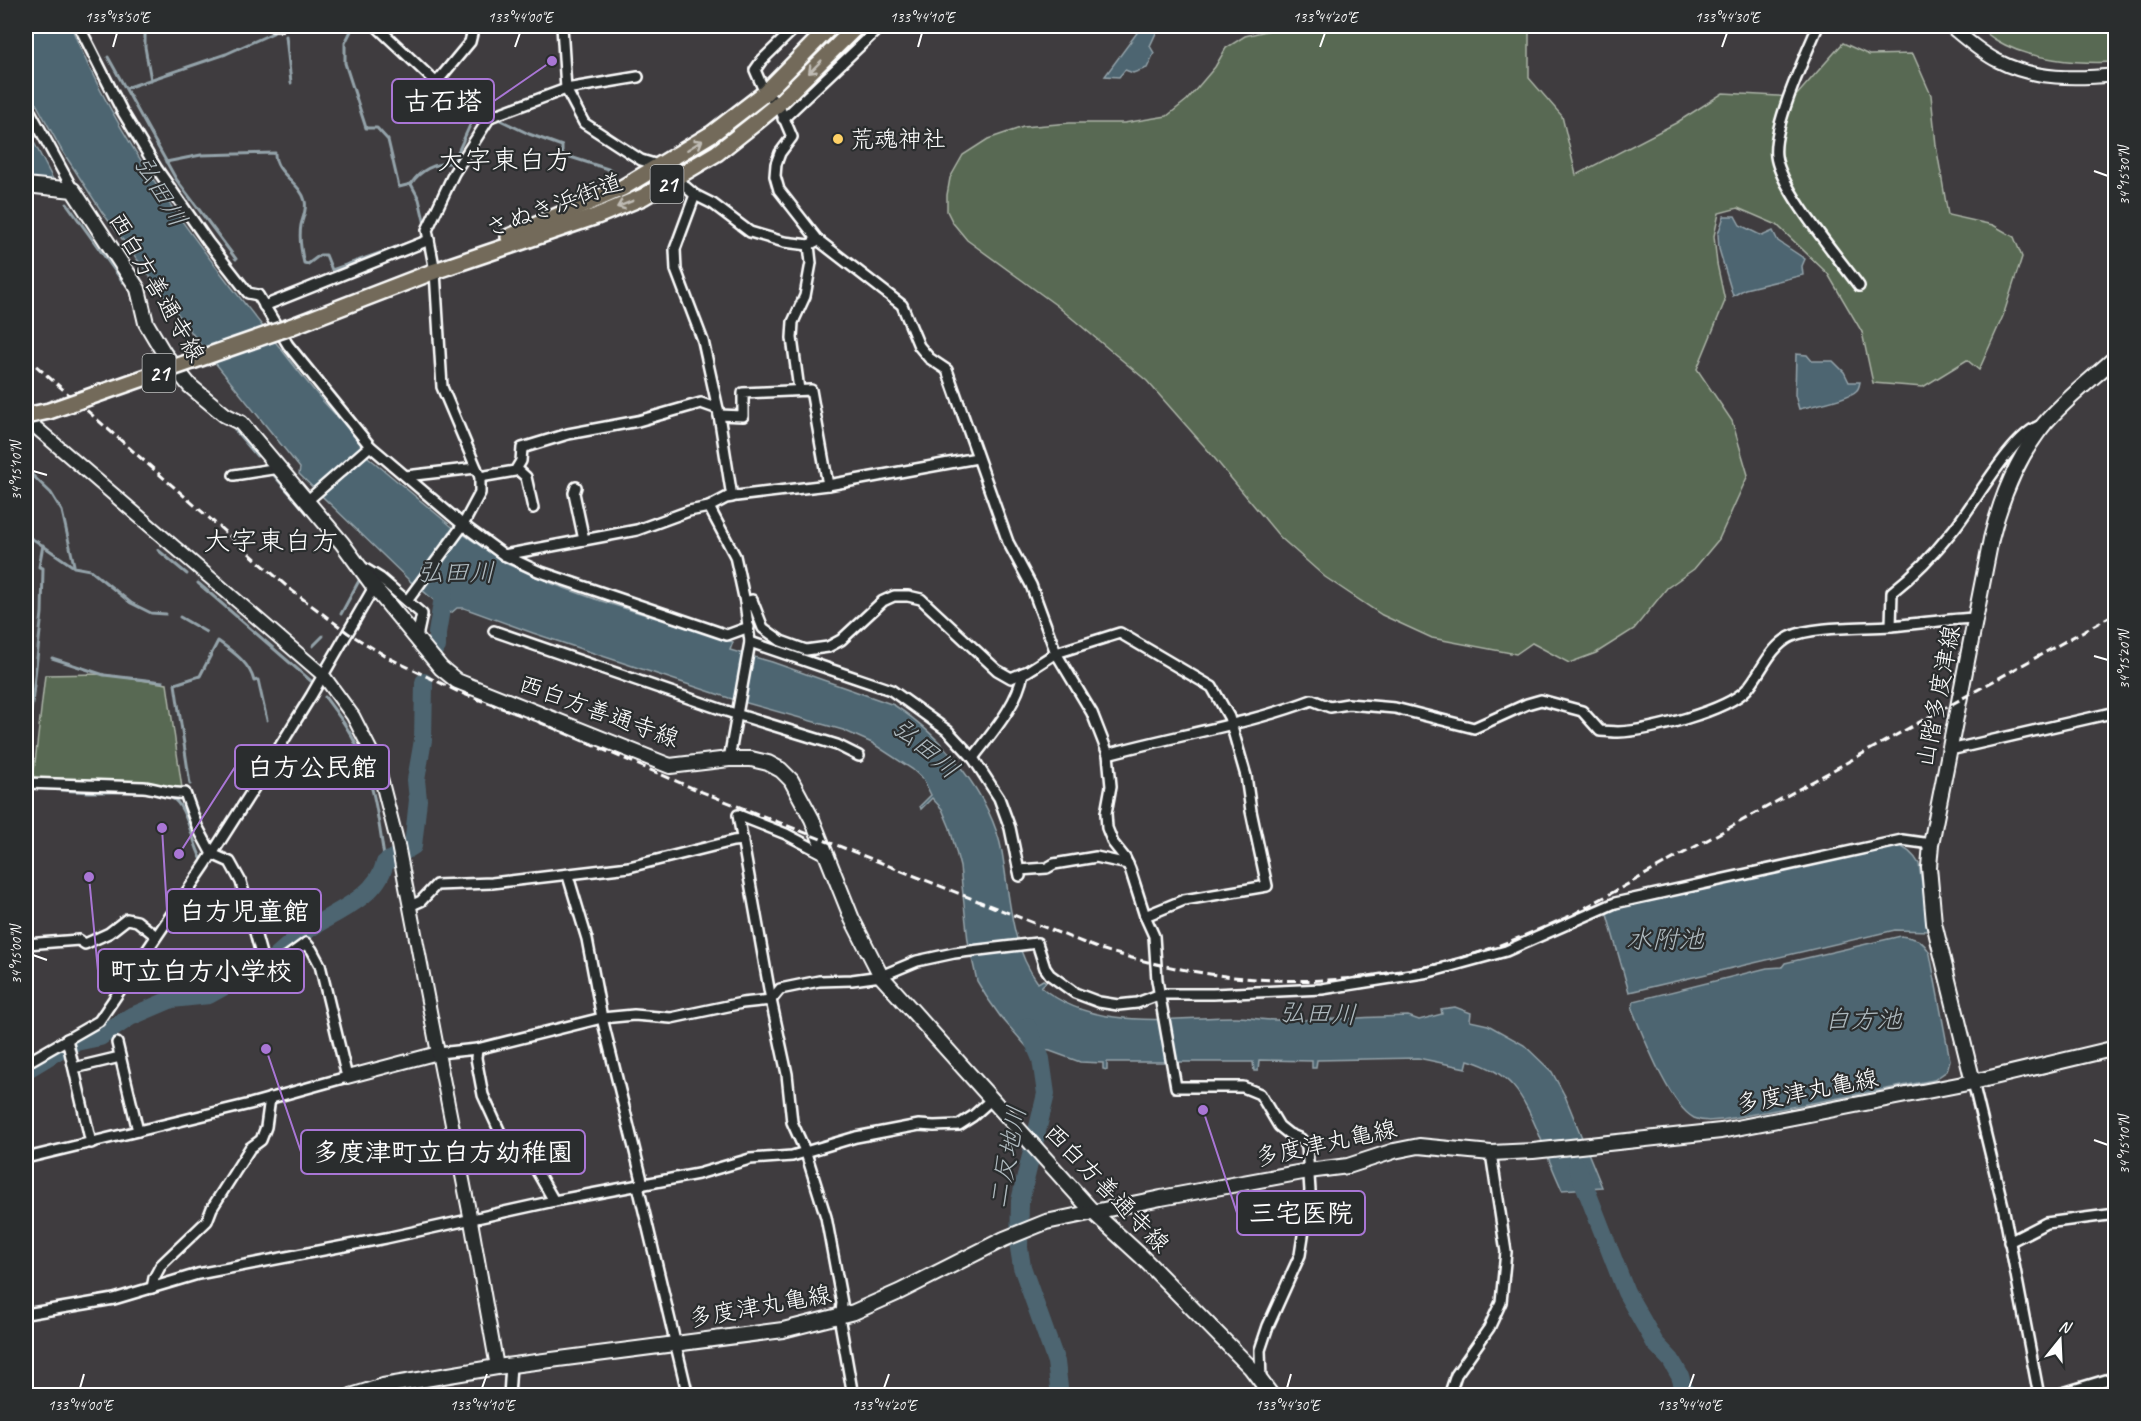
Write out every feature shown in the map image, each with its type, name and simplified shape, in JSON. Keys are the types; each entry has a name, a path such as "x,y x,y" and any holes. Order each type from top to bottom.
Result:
{"main road":[{"name":"21","path":"435,271 569,209 622,188 661,166 713,133 765,93 831,26"},
{"name":"さぬき浜街道","path":"26,417 291,327 435,271 597,216 643,197 717,153 777,104 857,26"},
{"path":"26,185 73,190"},
{"name":"西白方善通寺線","path":"73,190 138,289 146,323 165,355 190,386 225,415 241,423 272,470 308,500 374,587 441,668 457,681 670,766 729,759 751,759 781,770 791,780 812,819 852,919 881,976 1093,1212 1141,1256 1261,1381 1271,1395"},
{"name":"山階多度津線","path":"1973,1082 1934,923 1929,867 1931,844 1990,539 1998,509 2026,451 2045,424 2115,357"},
{"name":"多度津丸亀線","path":"351,1395 383,1386 504,1366 783,1330 854,1312 1004,1239 1046,1222 1308,1171 1348,1166 1394,1151 1419,1146 1491,1153 1533,1151 1721,1131 1973,1082 2115,1048"}],"street":[{"path":"79,26 122,111 167,185 248,293 258,295 288,345 367,448 406,476 463,525 504,555 538,572 727,635 749,627"},
{"path":"273,26 279,26"},
{"path":"376,26 445,91 490,117"},
{"path":"436,83 470,42 474,26"},
{"path":"562,26 566,89 584,123 641,160 661,166 695,195 713,204 750,232 784,242 809,245 818,240"},
{"path":"797,26 762,60 755,70 765,93 777,104 792,136 780,153 776,164 775,176 779,190 818,240 902,305 919,346 929,358 946,370 1008,542 1031,585 1056,653 1092,713 1108,754 1111,786 1106,813 1107,828 1113,843 1128,864 1144,916 1154,936 1157,980 1176,1087 1243,1088 1260,1094 1279,1126 1307,1146 1310,1191 1300,1255 1268,1326 1260,1350 1261,1381"},
{"path":"783,120 881,26"},
{"path":"1818,26 1797,75 1777,138 1775,154 1786,183 1819,234 1860,286"},
{"path":"1950,26 1999,61 2026,71 2054,78 2115,75"},
{"path":"407,601 463,525 480,493 478,472 442,387 435,271 427,230 454,173 490,117 566,89 638,77"},
{"path":"26,104 73,190"},
{"path":"504,555 637,530 689,511 709,507 732,497 719,412 703,341 676,270 675,249 695,195"},
{"path":"264,306 429,240"},
{"path":"800,390 792,338 793,322 805,296 811,263 809,245"},
{"path":"406,476 515,471 521,460 522,448 568,434 638,421 701,403 719,412 743,416 743,393 811,390 828,485"},
{"path":"26,417 323,675 365,736 377,763 398,845 471,1221 509,1395"},
{"path":"1891,626 1892,592 1915,574 1954,529 2018,441 2036,427 2045,424"},
{"path":"308,500 367,448"},
{"path":"726,498 828,485 977,458"},
{"path":"517,469 526,477 533,508"},
{"path":"234,475 272,470"},
{"path":"576,487 574,493 584,540"},
{"path":"709,507 735,556 749,627 750,642 729,759"},
{"path":"360,566 380,578 422,614 417,637"},
{"path":"26,1063 99,1021 212,854 323,675 374,587"},
{"path":"745,602 752,600 763,628 781,641 806,650 828,647 841,640 883,601 894,596 921,599 997,670 1011,678 1056,653 1120,633 1212,687 1229,717 1246,776 1267,886 1185,900 1144,916"},
{"path":"1108,754 1231,725 1312,700 1330,707 1348,704 1395,708 1474,728 1541,700 1582,711 1600,731 1618,732 1639,729 1723,706 1746,690 1773,651 1790,637 1817,630 1976,618"},
{"path":"494,631 837,745 859,756"},
{"path":"750,642 891,690 948,731 973,758 999,798 1010,828 1020,873 1047,868 1054,864 1096,857 1128,864"},
{"path":"973,758 1021,687 1023,673"},
{"path":"1950,750 2115,712"},
{"path":"26,783 143,787 162,789 175,795 185,793 197,825 212,854 230,862 241,882 266,972 306,943 312,950 320,965 347,1077"},
{"path":"826,855 786,834 738,814 771,1000 787,1074 792,1122 805,1151 826,1217 842,1303 840,1322 853,1395"},
{"path":"410,906 421,900 436,885 492,883 541,876 568,876 629,867 743,840"},
{"path":"26,1158 270,1098 438,1053 477,1049 602,1018 634,1015 671,1018 742,1003 771,1000 780,989 819,981 881,976 917,961 954,953 1036,943 1050,975 1074,993 1099,1002 1118,1005 1137,1003 1161,994 1322,989 1430,972 1506,951 1615,903 1902,840 1931,844"},
{"path":"568,876 587,939 602,1018 642,1180 639,1186 688,1395"},
{"path":"26,944 79,940 85,944 109,933 128,919 137,921 156,936"},
{"path":"67,1039 91,1143"},
{"path":"117,1043 138,1131"},
{"path":"477,1049 476,1058 483,1095 505,1143 534,1166 554,1201"},
{"path":"74,1068 120,1058"},
{"path":"1973,1082 2003,1206 2039,1395"},
{"path":"152,1288 161,1265 207,1221 250,1148 261,1140 266,1127 270,1098"},
{"path":"26,1314 114,1299 198,1274 698,1174 750,1159 792,1156 856,1137 919,1125 959,1125 992,1099"},
{"path":"1449,1395 1456,1375 1489,1328 1501,1302 1506,1252 1491,1153"},
{"path":"2009,1242 2046,1222 2115,1214"},
{"path":"2053,1395 2115,1377"}],"green space":[{"path":"1288,26 1529,26 1529,78 1562,116 1576,175 1676,123 1723,93 1795,97 1843,43 1869,55 1913,54 1931,95 1936,145 1948,215 1993,225 2014,237 2022,257 2003,316 1979,370 1967,360 1923,387 1873,383 1862,332 1828,274 1777,225 1738,208 1719,213 1714,236 1725,301 1697,369 1732,421 1748,475 1719,539 1694,569 1667,588 1634,629 1596,653 1569,663 1532,643 1516,654 1432,638 1382,615 1325,577 1280,537 1147,381 1056,305 967,240 953,223 947,211 950,178 963,155 988,139 1023,127 1070,123 1124,123 1167,116 1187,100 1215,67 1226,48 1245,36"},
{"path":"1977,26 2115,26 2115,62 2070,61 2038,56 2009,47"},
{"path":"101,674 167,684 182,788 159,784 33,780 45,675"}],"water":[{"name":"弘田川","path":"26,26 71,26 111,110 135,150 160,190 215,266 317,394 341,421 367,444 368,457 451,526 507,564 553,584 733,642 730,650 772,662 894,705 930,733 962,769 987,809 1002,852 1016,937 1038,983 1043,980 1046,982 1041,987 1062,1001 1085,1011 1134,1019 1235,1017 1292,1020 1408,1016 1419,1020 1442,1014 1441,1009 1455,1007 1471,1013 1470,1021 1488,1025 1524,1045 1552,1072 1565,1096 1602,1187 1562,1190 1521,1096 1495,1071 1468,1060 1466,1068 1418,1058 1317,1060 1316,1068 1312,1068 1312,1061 1259,1060 1258,1071 1254,1071 1253,1062 1107,1062 1107,1070 1103,1069 1103,1063 1080,1062 1050,1051 1027,1047 1000,1016 977,981 968,941 960,867 950,828 942,809 932,798 921,809 920,806 931,795 923,779 912,769 872,743 843,730 729,698 464,608 457,608 451,613 411,582 299,474 300,468 200,344 102,212 61,149 26,85"},
{"path":"1142,26 1156,26 1156,33 1150,46 1154,53 1147,68 1133,73 1125,70 1119,77 1105,76"},
{"path":"26,127 55,183 26,179"},
{"path":"1724,216 1735,216 1740,225 1762,236 1773,231 1778,241 1805,259 1802,266 1803,275 1745,289 1733,296 1719,249 1718,234"},
{"path":"1796,354 1807,355 1812,361 1833,361 1844,372 1849,382 1860,382 1857,390 1845,397 1799,409 1795,395"},
{"name":"水附池","path":"1893,843 1908,851 1919,864 1929,931 1895,930 1629,992 1606,911 1613,907"},
{"name":"白方池","path":"1901,936 1918,940 1930,954 1950,1060 1947,1071 1934,1080 1722,1120 1701,1120 1685,1111 1666,1085 1632,1009 1634,1001 1767,968 1782,967 1785,963"}],"waterway":[{"path":"145,26 145,47 151,80"},
{"path":"347,26 352,29 345,43 345,63 366,128 377,128 388,140 399,187 411,184 419,199 426,229"},
{"path":"126,88 226,54 273,33"},
{"path":"286,36 291,83"},
{"path":"108,57 176,179 236,259"},
{"path":"411,184 419,174 429,168 453,163 475,114 440,92"},
{"path":"500,120 562,146 564,155 611,170"},
{"path":"166,162 201,155 275,153 279,166 303,195 305,201 300,234 304,263 308,264 320,255 326,255 332,270 416,240"},
{"path":"67,204 123,282"},
{"path":"162,338 180,362"},
{"path":"186,369 194,381"},
{"path":"235,430 257,456"},
{"path":"26,469 51,493 62,511 74,565"},
{"path":"271,472 315,522"},
{"path":"26,536 74,567 90,570 131,603 151,613 166,614"},
{"path":"26,758 42,613 43,568 39,567 43,545"},
{"path":"158,550 187,574"},
{"path":"341,614 361,577"},
{"path":"198,583 311,681"},
{"path":"437,647 445,585"},
{"path":"180,617 206,632"},
{"path":"313,646 323,636"},
{"path":"190,784 175,684 200,676 218,641 235,653 248,668 254,681 258,680 267,720"},
{"path":"52,658 104,675 163,682"},
{"path":"271,961 306,931 363,895 373,886 385,863 413,846 418,800 416,780 423,740 424,682"},
{"path":"325,697 347,728 364,762 376,805 385,863"},
{"path":"33,788 88,792 146,792 167,796 175,800 183,811 201,858"},
{"path":"76,1042 100,1037 130,1017 172,999 209,995 245,975"},
{"name":"二反地川","path":"1027,1026 1041,1059 1046,1094 1020,1201 1019,1248 1022,1267 1056,1362 1060,1396"},
{"path":"26,1070 59,1050"},
{"name":"弘田川","path":"1577,1166 1626,1292 1655,1343 1671,1360 1680,1376 1686,1396"}],"railway":[{"path":"26,357 291,590 348,633 389,658 461,693 539,722 697,790 1097,948 1143,961 1234,977 1326,980 1372,976 1418,969 1464,957 1520,937 1574,914 2116,613"}],"place":[{"name":"古石塔","path":"552,61"},
{"name":"荒魂神社","path":"838,139"},
{"name":"白方児童館","path":"162,828"},
{"name":"白方公民館","path":"179,854"},
{"name":"町立白方小学校","path":"89,877"},
{"name":"多度津町立白方幼稚園","path":"266,1049"},
{"name":"三宅医院","path":"1203,1110"}],"district":[{"name":"大字東白方","path":"505,160"},
{"name":"大字東白方","path":"271,541"}]}
